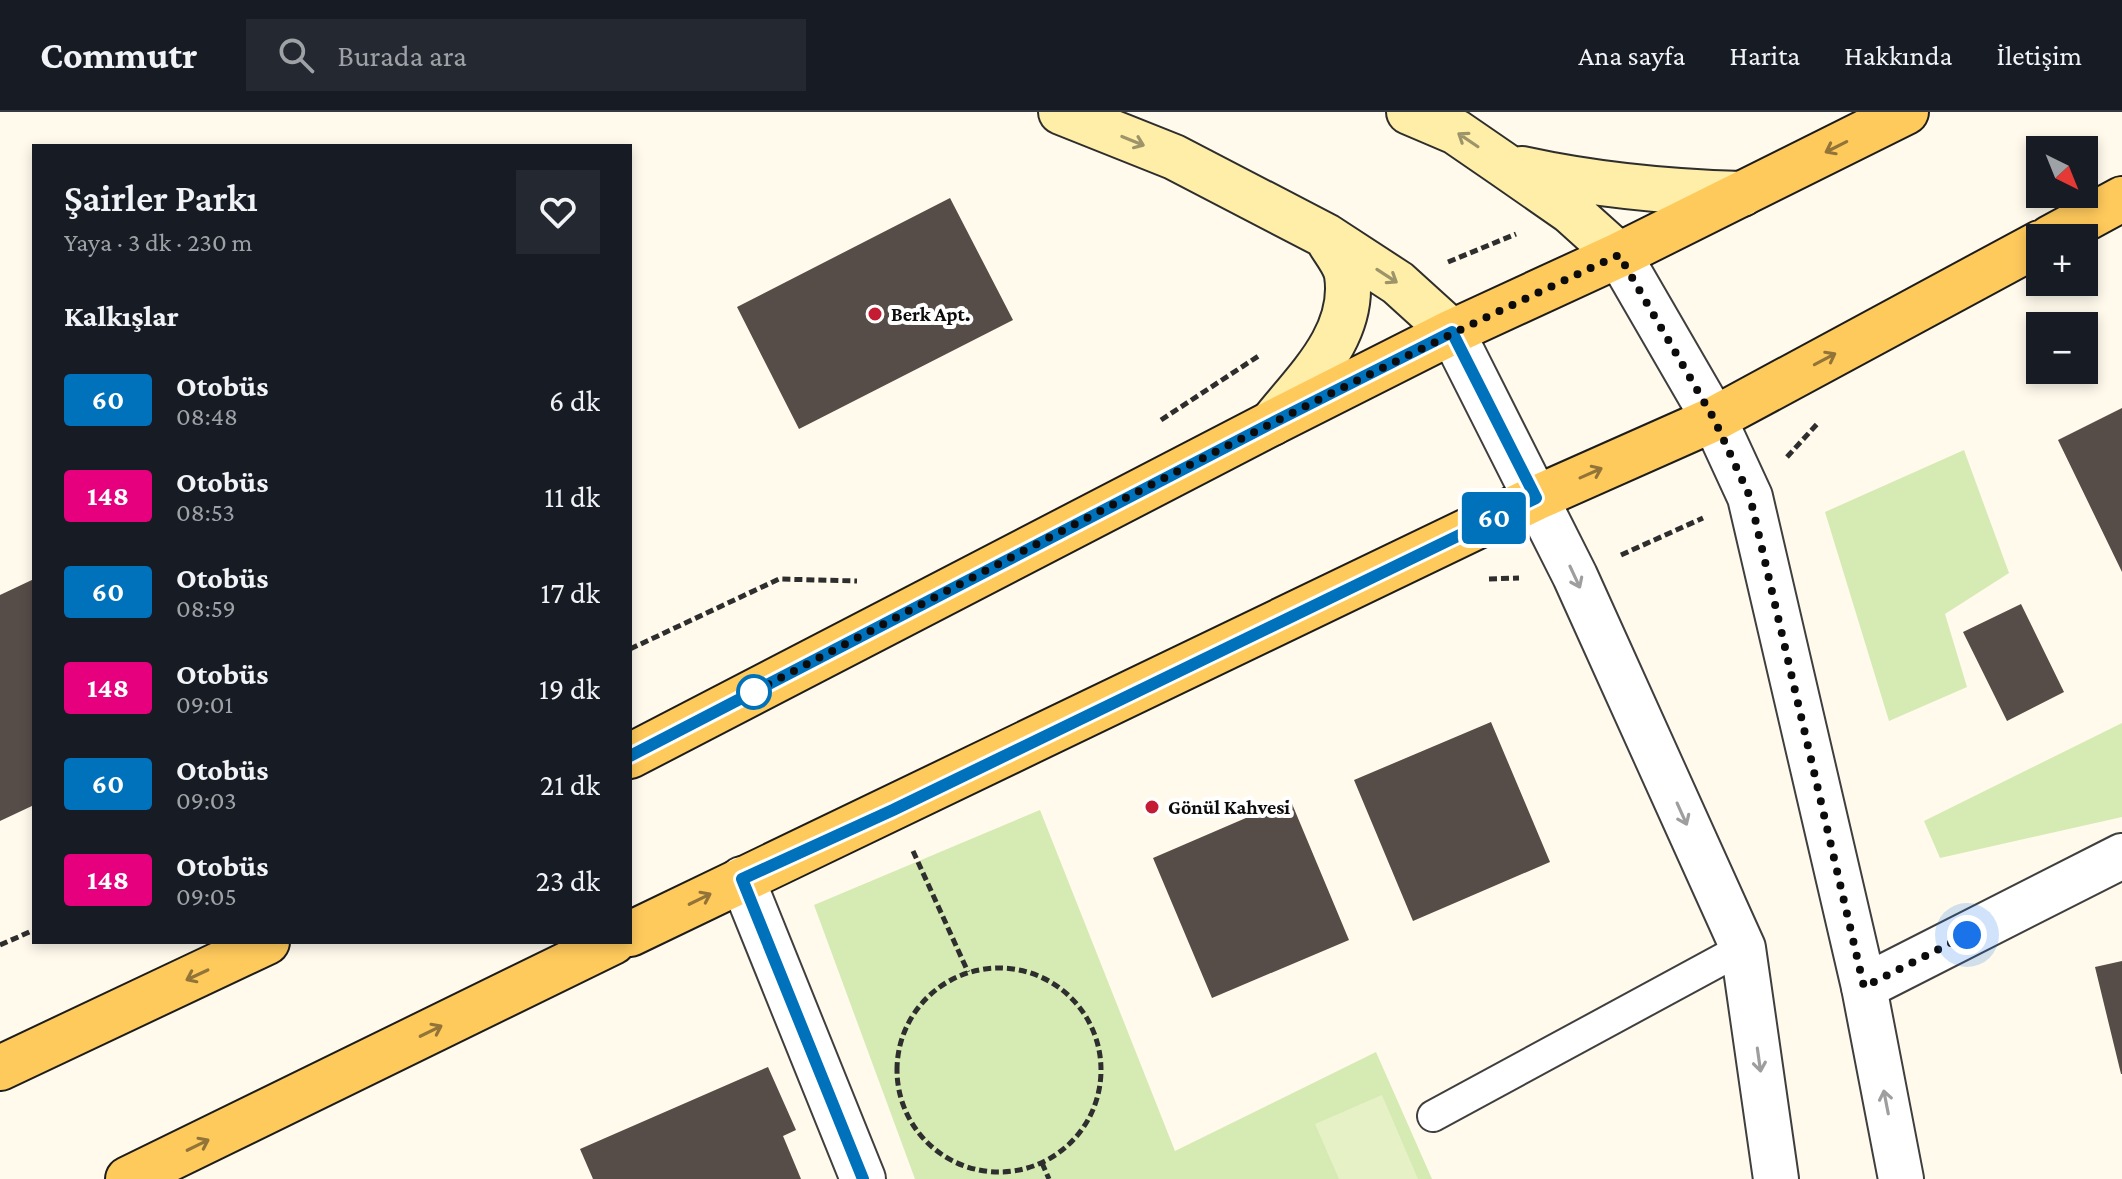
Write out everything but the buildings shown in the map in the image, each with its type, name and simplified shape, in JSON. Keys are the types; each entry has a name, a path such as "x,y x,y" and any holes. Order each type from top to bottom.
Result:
{"main road":[{"path":"1061,112 1174,157 1326,236 1398,283 1452,332"},
{"path":"1409,112 1456,132 1570,211 1619,255"},
{"path":"632,755 1452,332 1619,255 1906,112"},
{"path":"1504,165 1629,188 1742,194"},
{"path":"2076,224 2122,199"},
{"path":"1272,423 1340,333 1347,306 1347,272 1326,236"},
{"path":"632,933 1536,498 1714,419 2026,251"},
{"path":"0,1068 263,944"},
{"path":"128,1179 609,944"}],"street":[{"path":"1619,255 1714,419 1750,497 1864,987 1901,1179"},
{"path":"1452,332 1575,576 1743,948 1776,1179"},
{"path":"1864,987 2122,856"},
{"path":"742,879 863,1179"}],"lane":[{"path":"1433,1116 1743,948"}],"path":[{"path":"1398,283 1570,211"},
{"path":"1148,428 1268,351"},
{"path":"632,648 779,579 864,581"},
{"path":"911,847 968,972"},
{"path":"0,945 32,931"},
{"path":"1001,967 1034,973 1063,989 1086,1014 1099,1045 1102,1078 1094,1111 1076,1138 1051,1160 1042,1163 1018,1172 985,1173 952,1163 924,1142 905,1113 896,1080 899,1045 914,1013 937,988 968,972 1001,967"},
{"path":"1042,1163 1049,1179"}],"green space":[{"path":"1964,450 2009,573 1945,614 1967,687 1889,721 1825,512"},
{"path":"2122,723 2122,817 1940,858 1924,821"},
{"path":"1040,810 1175,1151 1376,1052 1432,1179 915,1179 814,905"},
{"path":"1382,1095 1418,1179 1339,1179 1315,1124"}],"bus line":[{"name":"60","path":"632,755 1452,332 1536,498 893,810 742,879 863,1179"}],"place":[{"name":"Berk Apt.","path":"875,314"},
{"name":"Gönül Kahvesi","path":"1152,807"}],"route":[{"path":"754,692 742,698 1452,332 1619,255 1714,419 1750,497 1864,987 1967,935"}]}
